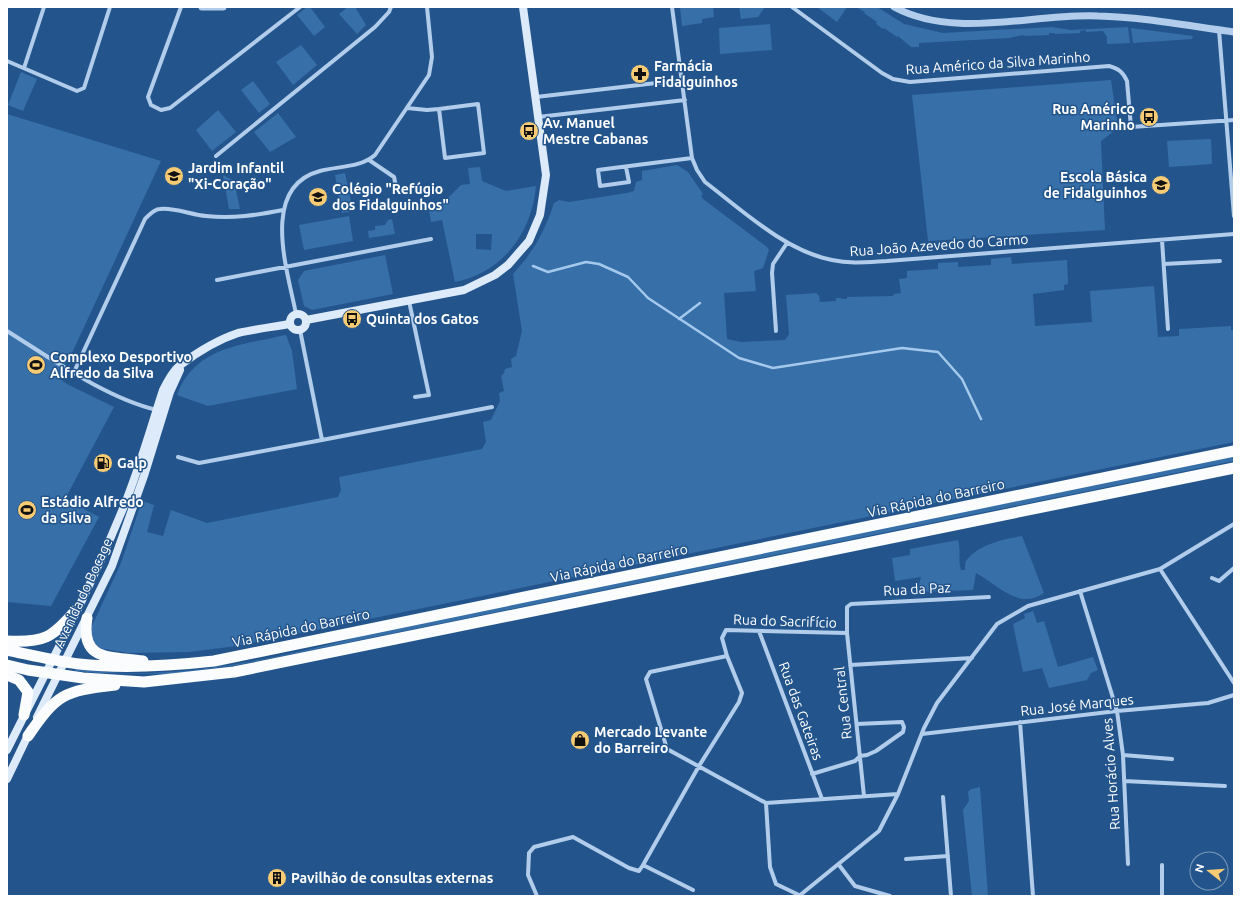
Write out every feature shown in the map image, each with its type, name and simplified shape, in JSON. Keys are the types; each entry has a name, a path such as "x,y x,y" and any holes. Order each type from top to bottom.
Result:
{"highway":[{"name":"Via Rápida do Barreiro","path":"7,650 65,662 111,666 163,666 214,661 1234,451"},
{"name":"Via Rápida do Barreiro","path":"7,665 28,670 46,671 83,678 144,682 234,672 1234,468"},
{"path":"7,641 38,640 50,636 61,628 76,610"},
{"path":"87,618 84,632 86,641 96,652 109,656 146,661 163,666"},
{"path":"7,675 19,680 28,692 24,715"},
{"path":"28,736 51,706 61,697 73,691 144,682"}],"main road":[{"path":"306,320 464,290 480,284 508,265 529,241 540,215 546,184 523,7"},
{"path":"296,314 302,315 306,320 306,326 300,330 294,329 290,324 292,318 296,314"},
{"path":"161,410 163,390 170,377 178,367 202,351 238,333 290,324"},
{"name":"Avenida do Bocage","path":"7,750 53,659 119,519 161,410"},
{"name":"Avenida do Bocage","path":"7,779 109,572 124,536 161,410"}],"street":[{"path":"24,68 44,7"},
{"path":"7,61 77,91 84,88 110,7"},
{"path":"181,7 148,97 151,105 161,110 170,108 300,7"},
{"path":"202,7 223,7"},
{"path":"216,156 375,27 389,12 390,7"},
{"path":"296,314 281,235 283,210 286,202 295,186 310,175 370,160 375,155 429,75 432,66 427,7"},
{"name":"Rua João Azevedo do Carmo","path":"672,7 692,158 697,170 705,182 787,244 831,260 852,262 886,261 1234,234"},
{"name":"Rua Américo da Silva Marinho","path":"792,7 882,73 900,81 910,82 1100,66 1118,68 1127,80 1131,128"},
{"path":"894,7 914,16 940,23 969,23 1096,16 1234,32"},
{"path":"1219,30 1234,216"},
{"path":"535,98 682,80"},
{"path":"538,117 685,100"},
{"path":"408,108 427,110 478,104 484,153 445,158 439,109"},
{"path":"1118,128 1234,120"},
{"path":"626,167 629,182 600,186 598,170 692,158"},
{"path":"370,160 394,177 396,187"},
{"path":"74,372 145,219 152,212 158,209 167,208 184,213 224,218 251,216 283,210"},
{"path":"217,280 288,268 431,239"},
{"path":"1162,240 1168,329"},
{"path":"776,331 772,273 773,264 787,244"},
{"path":"1164,264 1220,261"},
{"path":"409,301 430,395 415,397"},
{"path":"300,330 322,440"},
{"path":"7,331 74,372 139,405 161,410"},
{"path":"178,457 199,463 492,407"},
{"path":"766,803 770,866 776,884 799,895 839,865 879,831 898,794 922,734 937,703 997,624 1028,606 1160,570 1234,524"},
{"path":"1212,578 1219,581 1234,568"},
{"path":"1160,570 1234,683"},
{"name":"Rua Horácio Alves","path":"1080,591 1117,711 1123,755 1128,864"},
{"name":"Rua da Paz","path":"847,607 851,604 989,597"},
{"name":"Rua Central","path":"847,607 847,634 864,796"},
{"name":"Rua do Sacrifício","path":"727,656 722,638 726,630 847,634"},
{"name":"Rua das Gateiras","path":"759,631 822,799"},
{"path":"537,896 528,875 529,853 534,847 573,838 629,868 639,871 699,766 739,702 742,693 727,656 650,672 646,679 667,749 699,766 766,803 898,794"},
{"path":"850,665 972,658"},
{"name":"Rua José Marques","path":"922,734 1117,711 1208,703 1234,696"},
{"path":"812,774 855,761 860,756 876,751 903,732 904,727 902,722 857,724"},
{"path":"1020,722 1033,896"},
{"path":"1123,755 1172,759"},
{"path":"1124,782 1225,786"},
{"path":"943,797 950,896"},
{"path":"906,859 948,856"},
{"path":"1162,864 1162,896"},
{"path":"643,865 693,890"},
{"path":"839,865 855,886 890,896"}],"shaded area":[{"path":"307,7 310,7 325,27 314,36 297,15"},
{"path":"348,7 355,7 366,25 357,34 339,14"},
{"path":"680,7 713,7 714,17 702,19 702,23 682,26"},
{"path":"739,7 765,7 758,17 741,19"},
{"path":"817,7 847,7 837,22"},
{"path":"856,7 877,7 904,24 943,33 1052,27 1071,30 1128,27 1130,43 1107,44 1107,37 1103,31 1086,32 1086,30 1080,31 1080,33 1049,33 1049,35 1023,35 1009,38 919,43 919,47 911,47 898,36 897,37 876,24 877,22"},
{"path":"770,24 772,50 720,54 719,28"},
{"path":"1131,28 1193,36 1192,39 1133,43"},
{"path":"301,45 317,65 293,85 276,62"},
{"path":"21,72 37,79 23,111 8,105"},
{"path":"1111,80 1118,128 1101,141 1105,230 928,241 912,95"},
{"path":"253,81 270,104 259,113 241,90"},
{"path":"218,110 236,132 212,151 196,130"},
{"path":"278,113 296,137 270,152 254,132"},
{"name":"Complexo Desportivo Alfredo da Silva","path":"7,114 161,161 72,353 57,377 67,384 114,407 65,499 99,517 51,606 7,602"},
{"path":"1211,139 1212,164 1169,167 1167,141"},
{"path":"677,165 688,172 703,194 701,196 703,199 769,250 763,268 754,271 756,291 724,293 727,339 741,342 785,340 789,334 786,295 817,293 817,295 819,295 820,302 836,301 836,298 847,299 847,297 893,296 894,294 901,293 899,279 907,278 907,271 938,269 938,263 958,262 958,267 991,265 991,259 1011,257 1012,264 1067,260 1068,284 1064,285 1064,290 1033,294 1035,326 1092,322 1090,291 1154,286 1158,337 1179,336 1179,329 1231,326 1231,330 1234,330 1234,442 237,646 189,652 128,653 99,648 91,640 91,628 121,563 142,501 154,505 147,532 163,536 171,510 207,523 338,497 341,490 339,477 482,449 486,442 483,422 491,420 500,401 499,393 504,391 501,376 505,369 512,367 511,359 516,356 522,331 513,274 538,241 554,203 559,200 569,202 634,191 636,182 642,180 642,171"},
{"path":"480,167 482,181 506,191 536,186 528,220 521,235 512,248 487,270 472,277 455,282 442,220 431,222 428,204 444,202 461,185 470,184 468,168","holes":["476,234 492,234 491,250 476,249"]},
{"path":"345,173 353,211 342,213 335,175"},
{"path":"223,175 234,181 240,209 229,209"},
{"path":"349,216 353,241 304,250 299,225"},
{"path":"392,219 395,234 369,238 368,231 375,230 375,226 385,225 388,220"},
{"path":"385,255 393,294 312,310 304,306 298,280 304,271"},
{"path":"286,335 292,351 297,389 208,406 177,395 183,382 200,362 223,350 235,346"},
{"path":"1234,456 1234,461 238,665 169,674 99,673 75,671 75,669 114,673 153,673 193,670 273,657 389,629"},
{"path":"1022,536 1044,593 1035,598 1026,599 1008,594 976,573 973,590 917,592 921,577 895,581 892,558 910,555 910,549 958,540 960,567 961,570 965,570 966,561 977,551 999,541"},
{"path":"1033,611 1037,623 1044,621 1058,667 1093,657 1098,670 1091,673 1087,680 1049,688 1042,668 1023,672 1013,624 1025,618 1024,614"},
{"path":"980,787 988,896 972,896 963,810 969,801 968,792 971,789"}],"waterway":[{"path":"533,266 548,272 586,262 599,264 628,277 648,298 739,358 773,368 902,348 938,352 962,379 981,419"},
{"path":"679,319 700,303"}],"place":[{"name":"Farmácia Fidalguinhos","path":"640,74"},
{"name":"Rua Américo Marinho","path":"1149,117"},
{"name":"Av. Manuel Mestre Cabanas","path":"529,131"},
{"name":"Jardim Infantil \"Xi-Coração\"","path":"174,176"},
{"name":"Escola Básica de Fidalguinhos","path":"1161,185"},
{"name":"Colégio \"Refúgio dos Fidalguinhos\"","path":"318,197"},
{"name":"Quinta dos Gatos","path":"352,319"},
{"name":"Complexo Desportivo Alfredo da Silva","path":"36,365"},
{"name":"Galp","path":"103,463"},
{"name":"Estádio Alfredo da Silva","path":"27,510"},
{"name":"Mercado Levante do Barreiro","path":"580,740"},
{"name":"Pavilhão de consultas externas","path":"277,878"}]}
